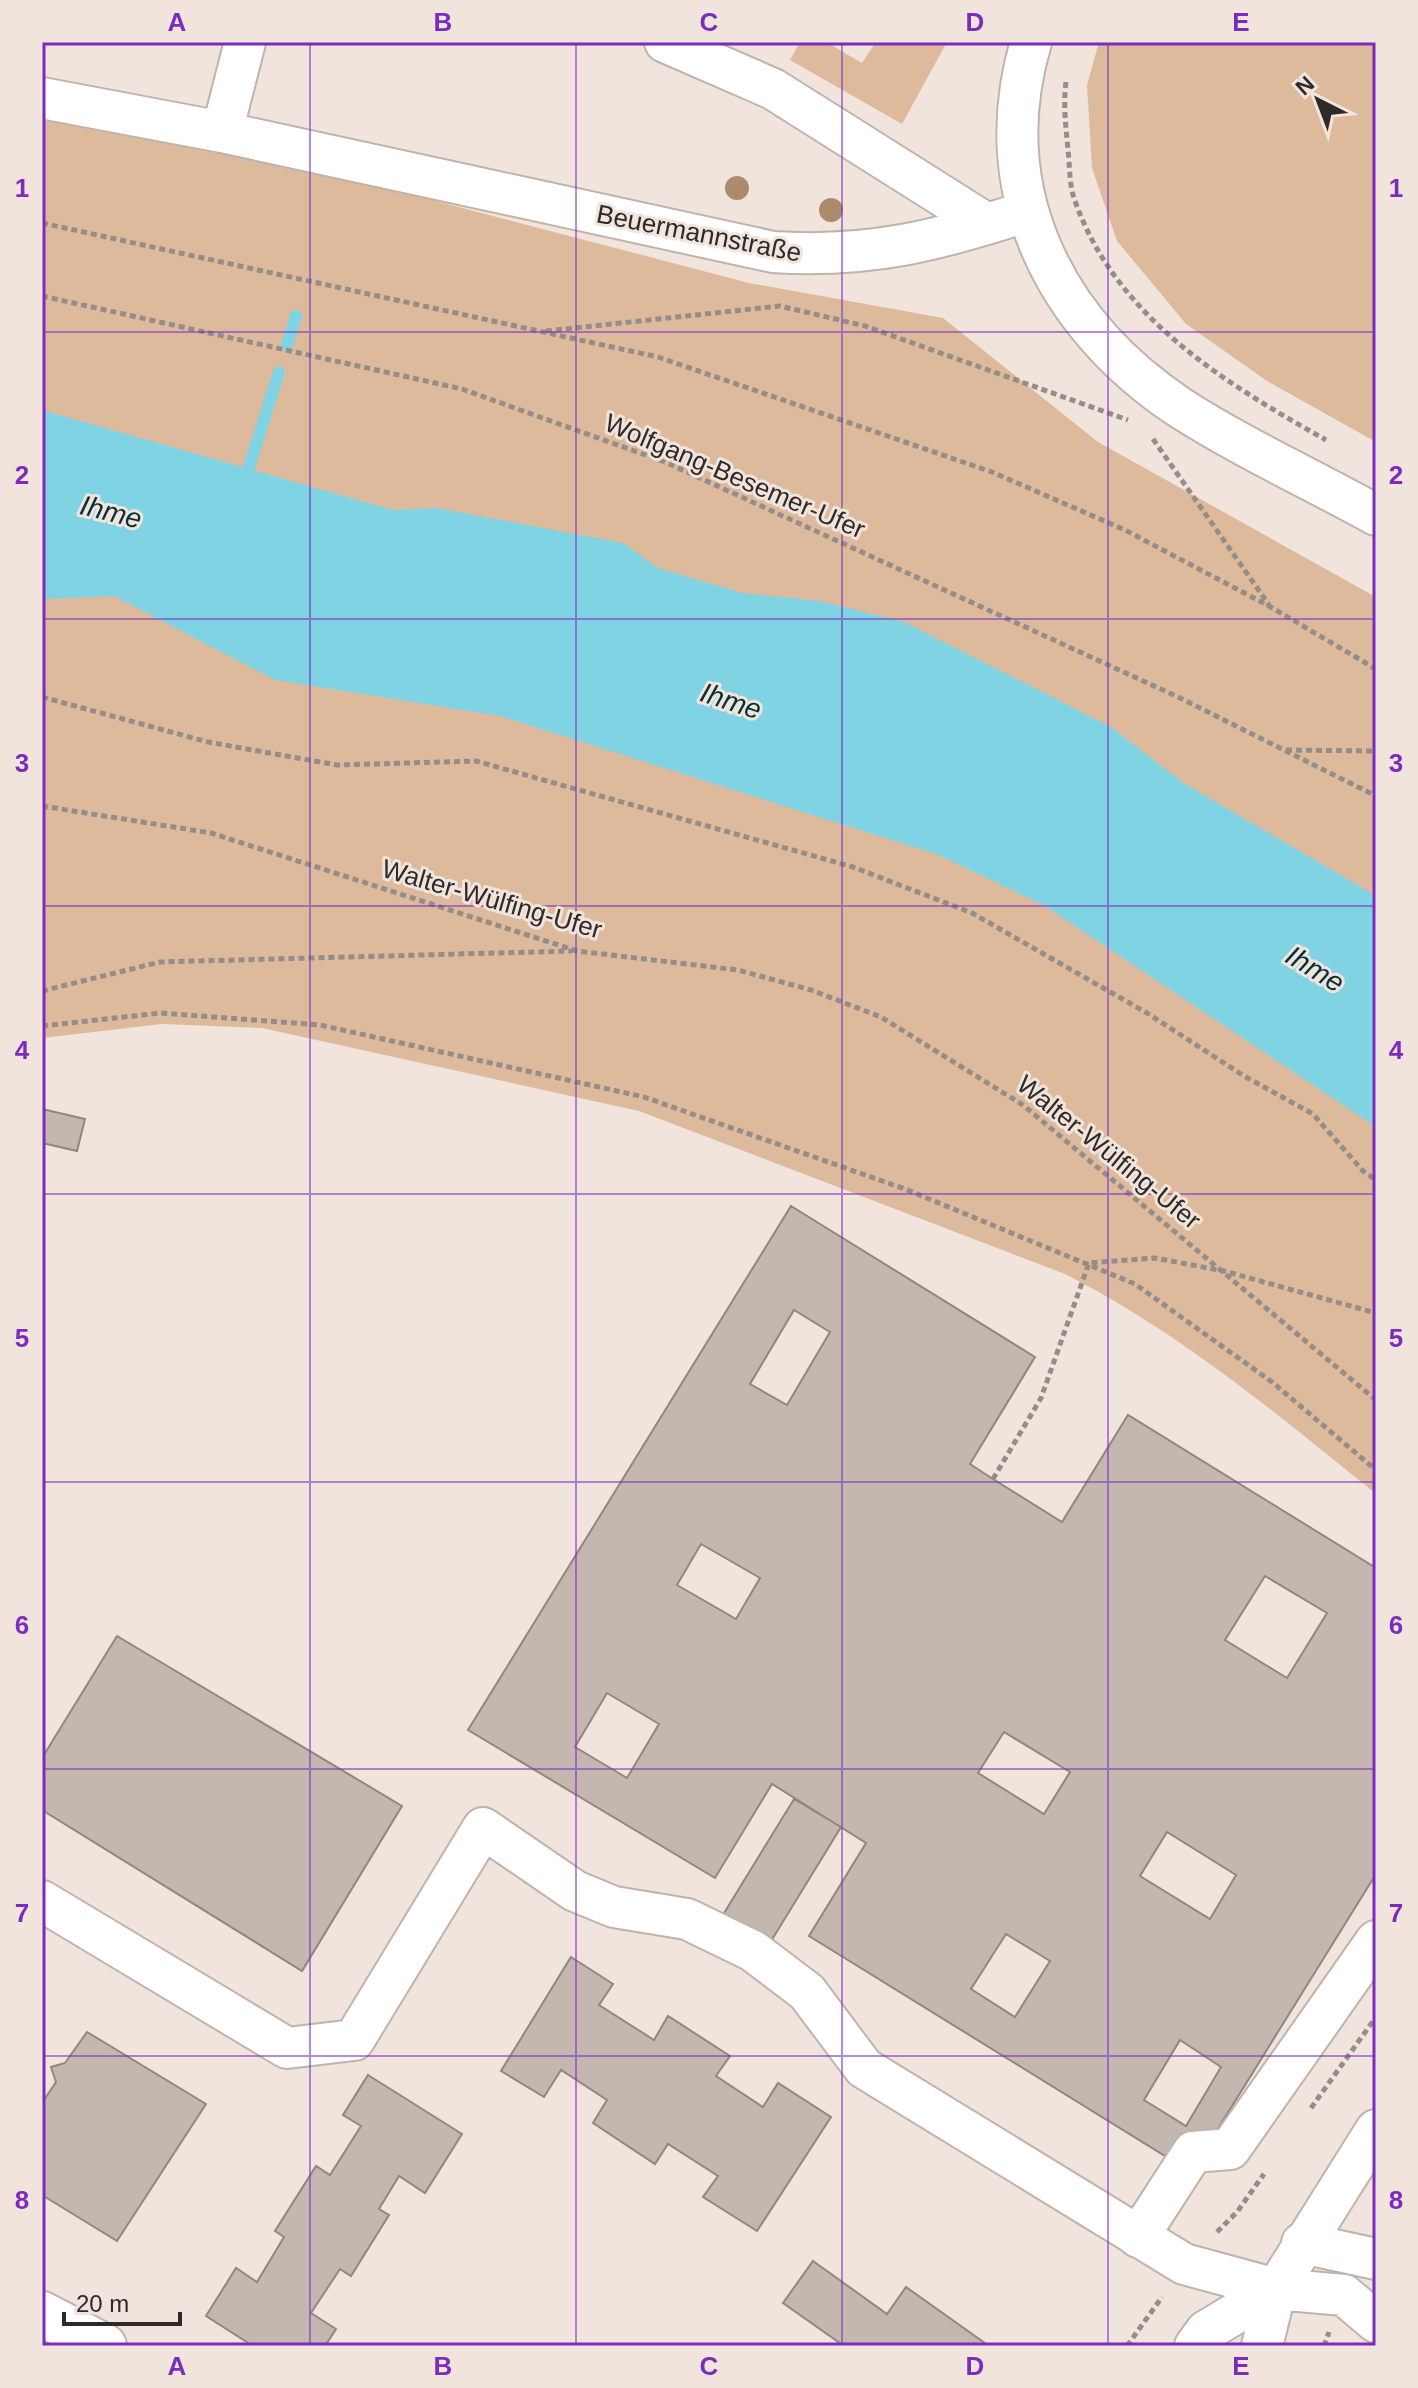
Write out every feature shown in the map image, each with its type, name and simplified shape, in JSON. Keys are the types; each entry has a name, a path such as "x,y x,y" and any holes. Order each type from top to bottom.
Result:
{"main road":[{"path":"42,2314 104,2346"}],"street":[{"path":"222,132 245,42"},
{"path":"665,42 773,89 987,224"},
{"path":"1031,42 1016,115 1016,163 1041,249 1070,302 1111,351 1179,406 1376,515"},
{"name":"Beuermannstraße","path":"42,98 222,132 773,252 830,256 884,251 1028,211"},
{"path":"42,1901 287,2048 354,2040 483,1828 575,1891 614,1907 687,1919 753,1951 807,1992 864,2068 1184,2264 1276,2289 1344,2295 1376,2322"},
{"path":"1138,2237 1193,2152 1230,2149 1376,1941"},
{"path":"1262,2346 1276,2289 1302,2243 1376,2130"},
{"path":"1302,2243 1376,2259"},
{"path":"1195,2346 1206,2331 1276,2289"}],"path":[{"path":"1068,73 1063,103 1073,196 1091,237 1128,294 1179,346 1248,396 1338,446"},
{"path":"42,223 658,357 992,472 1125,530 1269,606 1376,669"},
{"name":"Wolfgang-Besemer-Ufer","path":"42,296 462,389 665,462 1176,696 1376,796"},
{"path":"541,331 780,306 865,326 1143,426 1269,606"},
{"path":"42,697 208,742 337,765 476,761 853,867 972,913 1147,1013 1244,1076 1313,1114 1363,1171 1376,1180"},
{"path":"1281,750 1376,751"},
{"name":"Walter-Wülfing-Ufer","path":"42,806 211,833 577,951 738,970 811,990 881,1017 1023,1105 1376,1400"},
{"path":"42,991 160,962 577,951"},
{"path":"42,1026 160,1013 320,1025 644,1097 905,1189 1135,1284 1272,1382 1376,1470"},
{"path":"1089,1263 1155,1258 1224,1271 1376,1313"},
{"path":"993,1479 1041,1398 1089,1263"},
{"path":"1127,2346 1184,2264"}],"shaded area":[{"path":"800,42 826,42 862,63 876,42 947,42 902,124 790,60"},
{"path":"1099,42 1376,42 1376,442 1267,381 1186,324 1117,241 1092,168 1087,85"},
{"path":"42,112 203,140 749,283 943,318 1098,442 1376,597 1376,1494 1187,1348 1065,1274 639,1111 262,1028 162,1024 42,1038"}],"water":[{"name":"Ihme","path":"42,410 393,510 437,508 623,543 658,568 742,593 820,601 904,622 1111,727 1182,782 1376,896 1376,1127 1045,906 939,855 500,716 275,680 114,596 42,599"}],"building":[{"path":"42,1109 85,1119 77,1151 42,1143"},
{"path":"791,1206 1035,1357 970,1464 1062,1522 1128,1415 1376,1568 1376,1874 1191,2172 809,1936 866,1843 772,1784 715,1878 468,1730","holes":["794,1310 830,1332 787,1405 750,1384","701,1544 760,1578 736,1619 677,1585","1265,1576 1327,1613 1287,1678 1225,1640","607,1693 659,1724 627,1778 575,1747","1004,1732 1070,1772 1044,1814 978,1773","1167,1832 1236,1875 1210,1919 1140,1876","1006,1934 1050,1961 1015,2017 971,1989","1180,2040 1221,2067 1186,2126 1144,2100"]},
{"path":"117,1636 402,1806 302,1971 42,1810 42,1758"},
{"path":"794,1799 841,1827 765,1951 718,1923"},
{"path":"571,1957 613,1984 599,2005 654,2040 668,2016 730,2056 716,2076 763,2107 778,2083 831,2117 757,2231 703,2197 718,2176 668,2144 655,2164 593,2123 607,2100 561,2070 544,2097 501,2071"},
{"path":"87,2032 206,2104 117,2241 42,2195 42,2103 56,2082 51,2067 65,2063"},
{"path":"368,2075 462,2134 425,2193 399,2176 379,2209 389,2215 351,2276 340,2269 311,2313 336,2329 325,2346 253,2346 206,2316 236,2268 257,2282 284,2237 275,2231 316,2166 330,2175 361,2126 343,2115"},
{"path":"813,2261 887,2314 906,2287 989,2346 844,2346 783,2303"}],"waterway":[{"path":"287,345 296,316"},
{"path":"248,470 279,372"}]}
